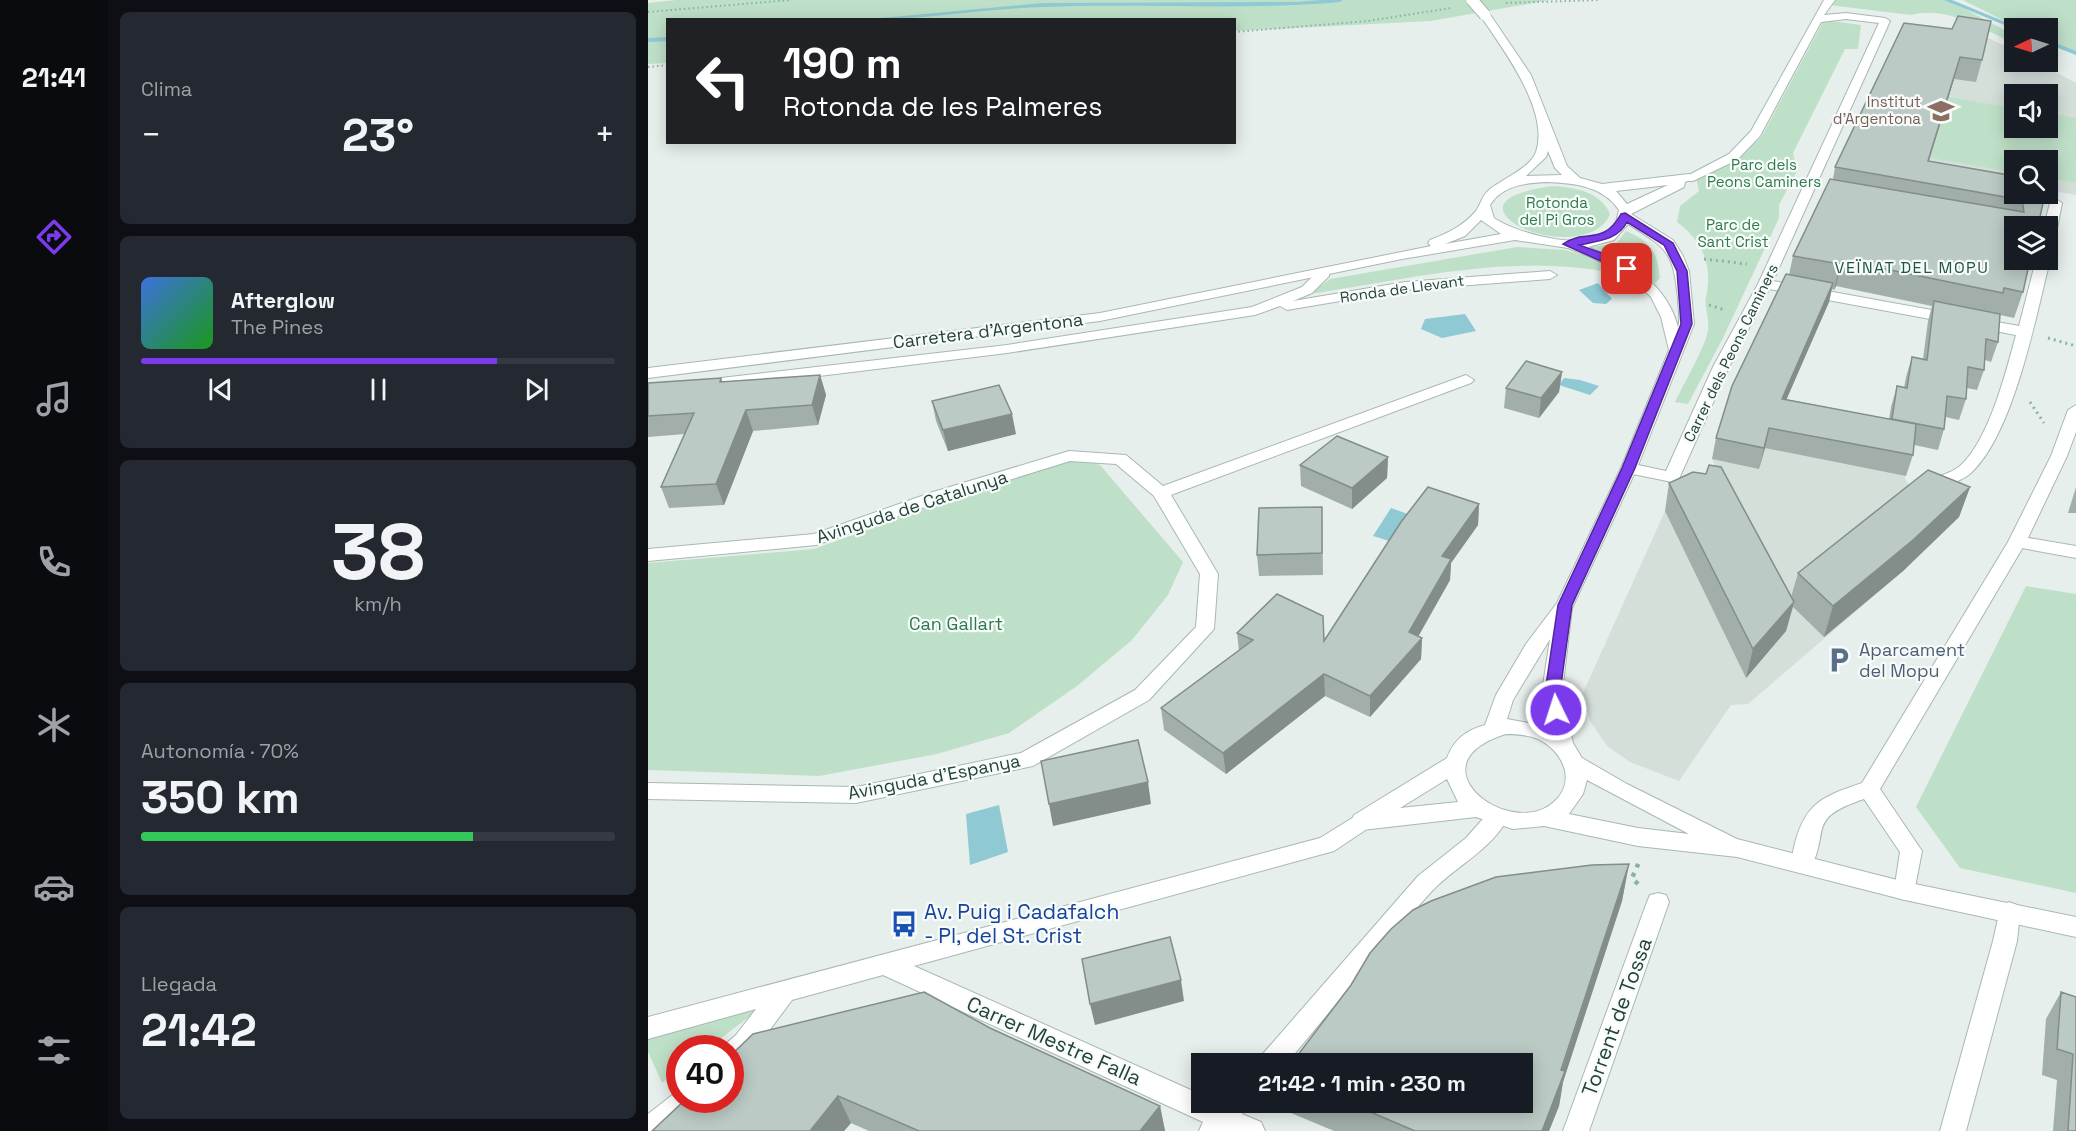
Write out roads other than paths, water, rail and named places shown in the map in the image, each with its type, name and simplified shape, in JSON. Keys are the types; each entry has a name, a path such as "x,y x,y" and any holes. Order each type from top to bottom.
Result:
{"street":[{"path":"1472,0 1485,15 1525,75 1561,168 1576,181"},
{"path":"1484,210 1493,224 1514,236 1540,243 1568,244 1607,236 1619,228 1625,213 1672,189 1689,177 1733,157 1756,134 1825,4 1830,0"},
{"name":"Carrer dels Peons Caminers","path":"1672,477 1721,367 1813,195 1885,21 1846,16 1817,19"},
{"path":"1402,255 1460,233 1484,210 1490,194 1511,183 1542,154 1544,125"},
{"path":"1598,188 1627,187 1689,177"},
{"path":"1494,728 1503,700 1533,649 1565,605 1629,468 1687,324 1682,271 1676,256 1668,243 1625,213 1616,198 1598,188 1576,181 1537,178 1511,183"},
{"path":"1402,255 1514,236"},
{"path":"1568,244 1610,259 1627,269 1657,296 1671,324 1676,350"},
{"name":"Carretera d'Argentona","path":"648,373 1100,317 1324,273 1402,255"},
{"path":"1912,489 1939,482 1965,469 1984,448 2026,332 2041,270"},
{"name":"Ronda de Llevant","path":"1256,311 1307,290 1324,273"},
{"name":"Ronda de Llevant","path":"706,385 1007,349 1405,286 1550,274"},
{"path":"1765,284 2026,332"},
{"path":"1161,493 1466,380"},
{"path":"1802,864 1810,824 1828,802 1869,789 2017,542 2059,456 2076,410"},
{"name":"Avinguda de Catalunya","path":"648,555 816,539 939,496 1069,456 1120,459 1161,493"},
{"path":"1629,468 1694,482"},
{"name":"Avinguda d'Espanya","path":"648,791 856,795 1026,760 1142,695 1205,629 1209,573 1161,493"},
{"path":"2017,542 2076,552"},
{"path":"1563,746 1552,692 1565,605"},
{"path":"1487,813 1466,799 1458,787 1454,775 1455,763 1464,745 1472,738 1494,728 1532,729 1554,739 1563,746 1576,764 1620,790 1737,848"},
{"path":"648,1028 1326,845 1455,763"},
{"path":"1546,818 1567,804 1574,795 1578,775 1576,764"},
{"path":"1869,789 1911,851 1905,891"},
{"path":"1279,1053 1426,882 1474,844 1487,813"},
{"path":"1362,821 1487,813 1522,821 1546,818 1638,837 1737,848 1905,891 2076,927"},
{"name":"Torrent de Tossa","path":"1576,1131 1658,902"},
{"path":"1953,1131 2005,940 2009,912"},
{"name":"Carrer Mestre Falla","path":"886,965 1252,1131"},
{"path":"744,1044 784,992"},
{"path":"648,1131 668,1113"}],"water":[{"path":"1598,283 1612,299 1606,304 1593,303 1579,290"},
{"path":"1465,314 1476,331 1442,338 1421,329 1425,319"},
{"path":"1564,378 1599,386 1590,395 1559,385"},
{"path":"1391,508 1419,518 1396,543 1373,536"},
{"path":"999,805 1008,852 970,865 966,814"}],"waterway":[{"path":"887,18 1042,5 1297,4 1340,0"},
{"path":"1947,0 2004,23"},
{"path":"648,40 666,39"},
{"path":"2058,46 2076,53"}],"place":[{"name":"Institut d'Argentona","path":"1941,111"},
{"name":"Aparcament del Mopu","path":"1839,660"},
{"name":"Av. Puig i Cadafalch - Pl, del St. Crist","path":"904,924"}],"district":[{"name":"VEÏNAT DEL MOPU","path":"1912,267"}],"park label":[{"name":"Parc dels Peons Caminers","path":"1764,174"},
{"name":"Rotonda del Pi Gros","path":"1557,212"},
{"name":"Parc de Sant Crist","path":"1733,234"},
{"name":"Can Gallart","path":"956,624"}]}
